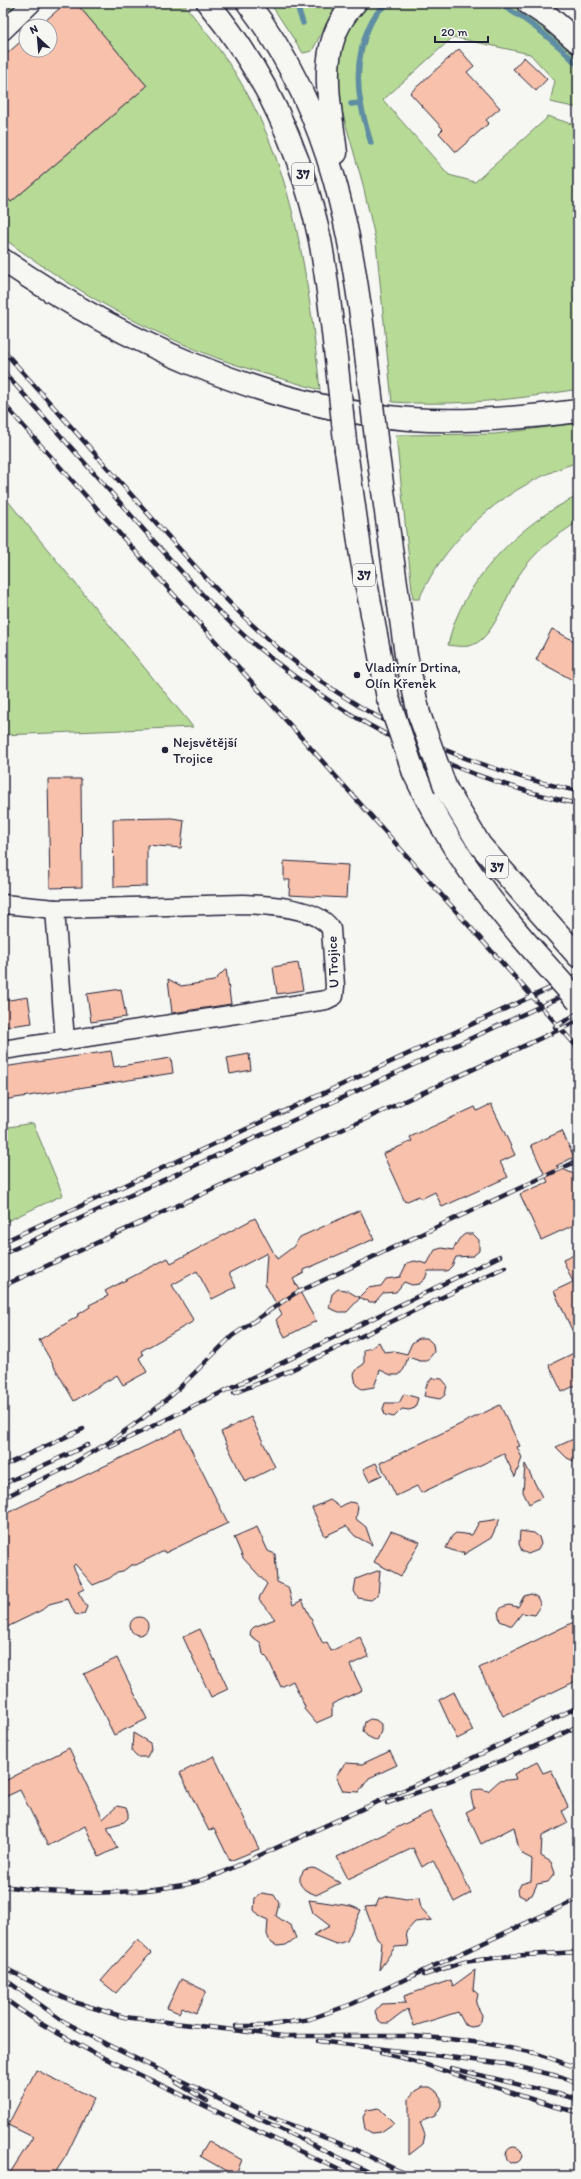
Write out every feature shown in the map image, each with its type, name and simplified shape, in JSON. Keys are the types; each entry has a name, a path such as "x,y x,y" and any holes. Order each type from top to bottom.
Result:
{"main road":[{"name":"37","path":"208,3 254,67 282,119 302,170 324,262 346,450 361,556 388,698 414,773 435,817 470,873 488,898 578,1001"},
{"name":"37","path":"248,3 281,53 305,98 330,158 342,202 353,257 378,455 406,655 419,714 446,789 480,845 578,956"},
{"path":"342,202 328,85 328,57 334,33 344,16 355,3"},
{"path":"528,3 549,17 578,42"},
{"path":"548,3 578,36"},
{"path":"3,260 101,321 156,348 204,368 304,401 353,412 409,419 479,420 578,412"},
{"path":"526,416 578,403"}],"street":[{"path":"3,31 32,3"},
{"name":"U Trojice","path":"3,904 55,909 243,904 270,906 310,913 328,923 333,938 336,986 334,996 331,998 3,1050"},
{"path":"55,909 65,1041"}],"green space":[{"path":"3,3 23,3 3,23"},
{"path":"76,3 183,3 234,71 259,117 275,154 287,192 305,270 320,390 216,358 176,341 124,315 74,287 3,238 3,193 11,202 147,86"},
{"path":"270,3 337,3 312,51 303,53"},
{"path":"369,3 510,3 533,17 578,59 578,108 550,102 555,81 530,54 453,37 383,100 449,175 475,182 546,119 547,116 578,126 578,389 509,399 462,403 392,402 376,242 362,181 340,104 338,63 343,42 350,26"},
{"path":"578,423 578,462 553,471 528,483 484,514 464,532 447,553 432,575 419,599 413,599 396,435 495,434"},
{"path":"3,495 193,727 3,735"},
{"path":"578,496 578,522 561,533 531,559 514,583 498,616 486,635 478,642 469,646 448,645 455,622 466,599 480,577 496,557 515,538 536,521 557,507"},
{"path":"33,1123 63,1195 3,1223 3,1128"}],"building":[{"path":"66,3 76,3 147,86 11,202 3,193 3,57 18,44 18,58 58,58 58,18 48,18"},
{"path":"459,49 474,66 467,72 500,108 486,120 489,123 456,152 439,133 443,129 410,93"},
{"path":"524,57 547,79 536,91 513,69"},
{"path":"552,629 578,643 578,683 536,660"},
{"path":"48,779 81,779 82,887 50,888"},
{"path":"172,818 184,820 181,848 147,845 147,886 114,887 113,819"},
{"path":"284,861 348,865 346,898 289,895 290,880 284,880"},
{"path":"298,963 303,990 277,994 273,967"},
{"path":"226,969 231,1004 172,1013 168,979 181,986 214,981"},
{"path":"121,989 126,1017 91,1022 87,994"},
{"path":"28,997 32,1023 3,1027 3,1001"},
{"path":"111,1051 114,1067 171,1058 173,1073 3,1100 3,1067"},
{"path":"249,1054 251,1070 230,1074 227,1058"},
{"path":"491,1104 515,1155 500,1162 508,1177 442,1207 435,1192 421,1199 419,1196 405,1202 383,1154 412,1141 410,1137 475,1107 477,1111"},
{"path":"562,1131 574,1157 556,1166 578,1176 578,1223 541,1240 520,1194 548,1182 531,1145"},
{"path":"360,1210 374,1239 304,1270 304,1273 293,1279 316,1321 285,1337 276,1320 282,1314 265,1284 267,1253 229,1273 236,1287 212,1299 197,1271 172,1285 194,1321 141,1351 143,1355 139,1358 147,1372 123,1385 117,1375 74,1401 39,1340 78,1316 77,1315 90,1307 89,1305 108,1296 105,1291 168,1258 171,1263 255,1218 277,1259 293,1247 300,1237"},
{"path":"465,1234 473,1234 479,1240 479,1251 473,1256 456,1257 452,1266 447,1271 428,1271 425,1279 419,1284 412,1285 404,1282 396,1292 383,1293 375,1302 370,1302 359,1297 368,1288 381,1286 386,1279 400,1277 407,1263 415,1261 427,1264 435,1250 442,1248 453,1250 459,1239"},
{"path":"578,1253 578,1343 554,1291 573,1282 563,1260"},
{"path":"338,1289 346,1290 360,1298 347,1312 339,1312 329,1308 332,1294"},
{"path":"419,1338 427,1338 433,1344 434,1352 427,1361 420,1361 408,1357 404,1369 399,1375 391,1375 380,1370 374,1387 362,1389 356,1385 354,1374 358,1368 364,1364 364,1350 371,1348 379,1342 384,1352 394,1351 407,1354 412,1343"},
{"path":"578,1351 578,1384 562,1392 549,1365"},
{"path":"432,1378 442,1379 447,1385 445,1395 440,1399 424,1396 427,1384"},
{"path":"404,1394 418,1398 415,1408 409,1410 402,1409 394,1417 385,1415 383,1409 385,1403 399,1403"},
{"path":"500,1405 520,1446 517,1447 522,1458 515,1477 504,1454 421,1493 417,1486 396,1496 380,1463"},
{"path":"251,1417 275,1467 245,1482 221,1432"},
{"path":"181,1429 228,1523 165,1553 164,1551 136,1565 131,1565 123,1571 117,1572 110,1578 93,1585 75,1564 73,1566 84,1589 78,1592 87,1607 84,1614 75,1614 68,1599 49,1604 42,1610 3,1629 3,1515"},
{"path":"578,1437 578,1463 567,1458 556,1447"},
{"path":"376,1463 382,1475 369,1481 363,1469"},
{"path":"525,1464 542,1497 529,1504 523,1492"},
{"path":"330,1500 340,1507 349,1502 355,1503 358,1507 356,1519 366,1527 372,1545 355,1536 346,1526 325,1536 312,1508"},
{"path":"500,1519 491,1538 463,1555 464,1552 457,1552 446,1548 452,1536 456,1533 472,1535 479,1522"},
{"path":"257,1527 268,1551 275,1554 277,1582 288,1587 293,1605 302,1600 323,1644 327,1642 331,1651 360,1637 369,1656 350,1665 362,1690 332,1704 332,1716 316,1723 304,1709 305,1707 293,1681 281,1687 268,1659 263,1654 261,1643 250,1635 251,1630 254,1627 275,1619 259,1600 267,1584 243,1558 234,1537"},
{"path":"391,1531 420,1542 401,1576 374,1562"},
{"path":"520,1531 534,1533 539,1537 541,1544 538,1550 528,1554 522,1551 519,1544"},
{"path":"380,1570 378,1595 371,1600 358,1598 354,1591 356,1579"},
{"path":"531,1594 537,1597 540,1603 539,1609 535,1615 522,1613 512,1626 500,1621 498,1612 502,1607 509,1605 518,1607 524,1596"},
{"path":"139,1617 145,1620 148,1626 145,1632 139,1635 133,1632 130,1626 133,1620"},
{"path":"578,1620 578,1680 503,1716 479,1668"},
{"path":"200,1629 228,1689 211,1697 183,1637"},
{"path":"117,1658 147,1719 114,1735 84,1674"},
{"path":"454,1692 473,1731 457,1739 439,1700"},
{"path":"370,1719 376,1720 381,1724 381,1731 377,1741 367,1736 363,1731 365,1722"},
{"path":"133,1733 150,1743 151,1749 147,1757 137,1757 132,1752"},
{"path":"69,1748 103,1819 117,1806 126,1808 128,1813 128,1818 124,1822 107,1827 117,1848 99,1857 85,1826 48,1846 20,1790 3,1798 3,1782"},
{"path":"390,1751 397,1765 369,1778 359,1792 343,1791 336,1776 345,1763 362,1764"},
{"path":"214,1756 259,1849 230,1861 214,1828 209,1831 180,1773"},
{"path":"537,1762 543,1773 551,1770 568,1807 562,1811 568,1823 542,1836 541,1856 551,1862 555,1873 548,1882 537,1884 532,1895 525,1898 519,1895 518,1890 521,1884 531,1881 532,1859 524,1855 519,1849 514,1827 481,1844 466,1812 474,1808 471,1797 473,1790 481,1789 488,1791 499,1781 516,1779 514,1774"},
{"path":"431,1811 471,1893 454,1902 433,1860 422,1867 413,1848 348,1879 337,1857"},
{"path":"312,1868 340,1883 316,1895 305,1890 300,1884 300,1877 304,1870"},
{"path":"262,1893 274,1895 279,1903 276,1916 291,1926 296,1938 286,1945 277,1946 270,1942 267,1934 268,1920 259,1916 254,1910 255,1898"},
{"path":"389,1896 406,1899 419,1898 421,1908 432,1920 415,1922 406,1932 408,1946 395,1947 379,1970 382,1943 377,1939 365,1907 376,1906 379,1899"},
{"path":"309,1900 351,1906 361,1910 347,1941 336,1944 313,1935 330,1926 313,1913"},
{"path":"137,1940 151,1953 116,1993 101,1981"},
{"path":"475,1970 473,1990 478,1994 476,2004 482,2015 481,2021 477,2026 471,2027 465,2025 458,2012 414,2026 408,2009 389,2023 382,2023 377,2019 375,2011 381,2004 406,2003 404,1996 451,1980 453,1986"},
{"path":"181,1979 206,1991 196,2013 182,2007 179,2013 167,2008"},
{"path":"36,2070 94,2098 66,2156 53,2176 8,2176 33,2137 8,2125"},
{"path":"422,2087 430,2087 436,2091 441,2098 441,2106 435,2116 420,2122 425,2135 423,2144 409,2155 409,2098 415,2091"},
{"path":"379,2108 394,2123 381,2132 372,2133 365,2129 363,2117 367,2110"},
{"path":"209,2141 242,2160 235,2176 200,2156"},
{"path":"514,2147 520,2149 522,2155 520,2161 514,2163 508,2161 506,2155 508,2149"}],"waterway":[{"path":"296,3 303,23"},
{"path":"371,143 361,104 358,78 359,65 361,51 371,22 380,10 389,3"},
{"path":"498,3 541,31 578,65"},
{"path":"351,104 359,103"}],"railway":[{"path":"3,350 196,567 232,605 290,658 322,682 356,704 390,724 426,741 463,757 501,770 539,782 578,791"},
{"path":"3,371 143,529 226,619 256,646 293,675 330,701 368,724 407,745 448,764 533,793 578,804"},
{"path":"3,403 578,1048"},
{"path":"3,1242 578,975"},
{"path":"3,1254 578,989"},
{"path":"555,1027 578,1013"},
{"path":"3,1286 578,1021"},
{"path":"67,1467 108,1443 143,1418 173,1394 232,1336 294,1294 573,1163"},
{"path":"110,1447 500,1256"},
{"path":"234,1393 287,1372 505,1267"},
{"path":"3,1466 83,1429"},
{"path":"3,1484 88,1445"},
{"path":"3,1498 72,1465"},
{"path":"3,1886 48,1891 93,1893 138,1891 183,1885 198,1881 221,1873 437,1775 578,1707"},
{"path":"387,1803 484,1768 578,1726"},
{"path":"236,2026 265,2026 310,2019 352,2004 578,1899"},
{"path":"424,1975 464,1962 509,1956 578,1952"},
{"path":"3,1967 74,2002 124,2017 283,2036 411,2036 450,2039 489,2044 535,2053 578,2068"},
{"path":"3,1978 63,2021 106,2044 377,2176"},
{"path":"3,1997 36,2020 94,2053 352,2176"},
{"path":"318,2041 506,2064 562,2077 578,2083"},
{"path":"381,2053 411,2060 556,2107 578,2112"},
{"path":"451,2068 578,2099"},
{"path":"176,2082 207,2101"},
{"path":"260,2113 352,2148 409,2176"}],"place":[{"name":"Vladimír Drtina, Olín Křenek","path":"357,675"},
{"name":"Nejsvětější Trojice","path":"165,750"}]}
